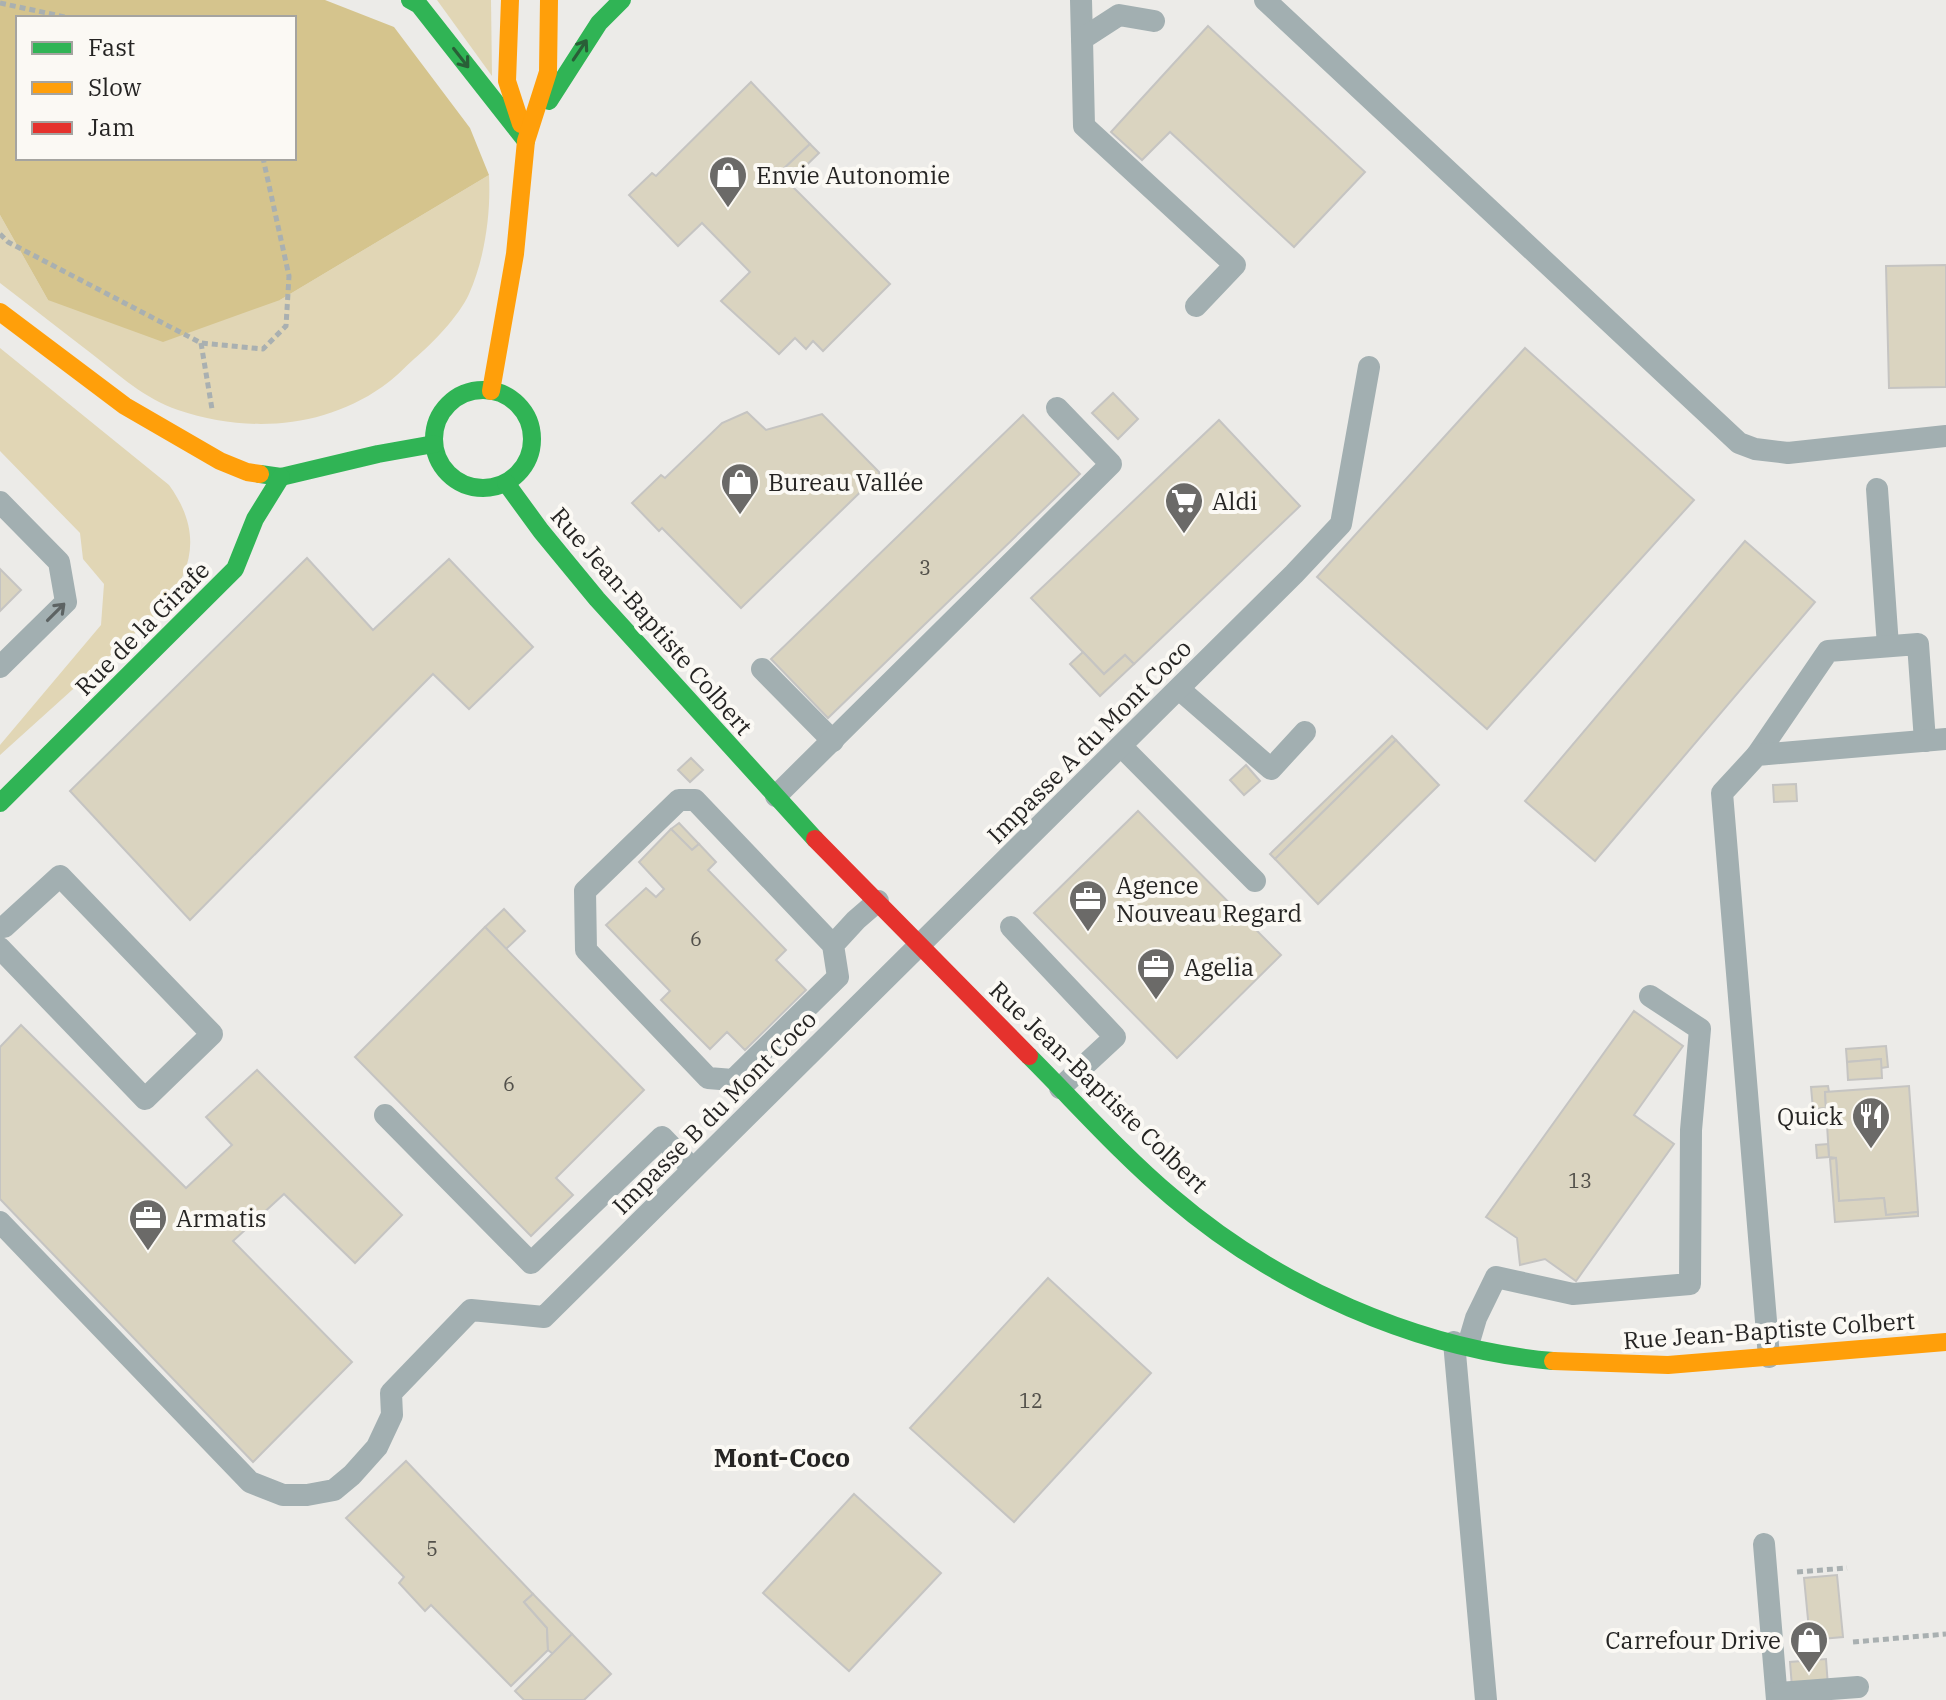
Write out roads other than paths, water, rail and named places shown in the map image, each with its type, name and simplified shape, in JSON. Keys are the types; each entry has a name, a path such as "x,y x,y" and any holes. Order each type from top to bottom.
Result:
{"street":[{"path":"410,0 419,5 526,141"},
{"path":"510,0 507,81 526,141"},
{"path":"491,391 515,254 526,141 548,72 549,0"},
{"path":"526,141 568,67 599,23 622,0"},
{"path":"0,312 125,406 220,461 247,472 281,477 434,444"},
{"path":"472,391 491,391 505,395 518,404 532,431 532,447 527,462 506,483 491,488 474,488 460,483 447,473 438,460 434,444 435,427 443,410 456,398 472,391"},
{"name":"Rue de la Girafe","path":"0,803 235,569 255,519 281,477"},
{"name":"Rue Jean-Baptiste Colbert","path":"506,483 538,530 720,738 1060,1088 1171,1196 1228,1241 1364,1315 1461,1343 1542,1360 1600,1365 1668,1365 1946,1342"}],"lane":[{"path":"1081,0 1084,126 1235,265 1196,306"},
{"path":"1265,0 1739,443 1755,449 1788,453 1946,436"},
{"path":"1082,39 1119,15 1154,21"},
{"name":"Impasse A du Mont Coco","path":"920,944 1341,524 1369,367"},
{"path":"776,796 1111,464 1057,408"},
{"path":"1877,489 1888,646"},
{"path":"0,502 59,562 66,602 0,667"},
{"path":"1757,755 1935,740 1918,644 1828,651 1757,755 1722,793 1769,1357"},
{"path":"762,669 833,741"},
{"path":"1179,689 1271,769 1305,732"},
{"path":"1121,746 1255,881"},
{"path":"679,800 695,800 833,945 838,977 733,1080 708,1078 586,950 585,891 679,800"},
{"path":"60,876 212,1034 145,1099 1,933 60,876"},
{"path":"833,945 878,901"},
{"path":"1011,927 1115,1037 1060,1088"},
{"name":"Impasse B du Mont Coco","path":"0,1222 250,1482 283,1495 334,1490 377,1447 392,1415 391,1393 471,1310 544,1317 920,944"},
{"path":"1486,1700 1461,1343 1496,1277 1573,1294 1690,1284 1691,1130 1700,1029 1650,996"},
{"path":"385,1115 531,1263 662,1137 692,1168"},
{"path":"1764,1544 1777,1697 1858,1687"}],"place":[{"name":"Envie Autonomie","path":"728,209"},
{"name":"Bureau Vallée","path":"740,516"},
{"name":"Aldi","path":"1184,535"},
{"name":"Agence Nouveau Regard","path":"1088,933"},
{"name":"Agelia","path":"1156,1001"},
{"name":"Quick","path":"1871,1150"},
{"name":"Armatis","path":"148,1252"},
{"name":"Carrefour Drive","path":"1809,1674"}],"district":[{"name":"Mont-Coco","path":"782,1457"}]}
